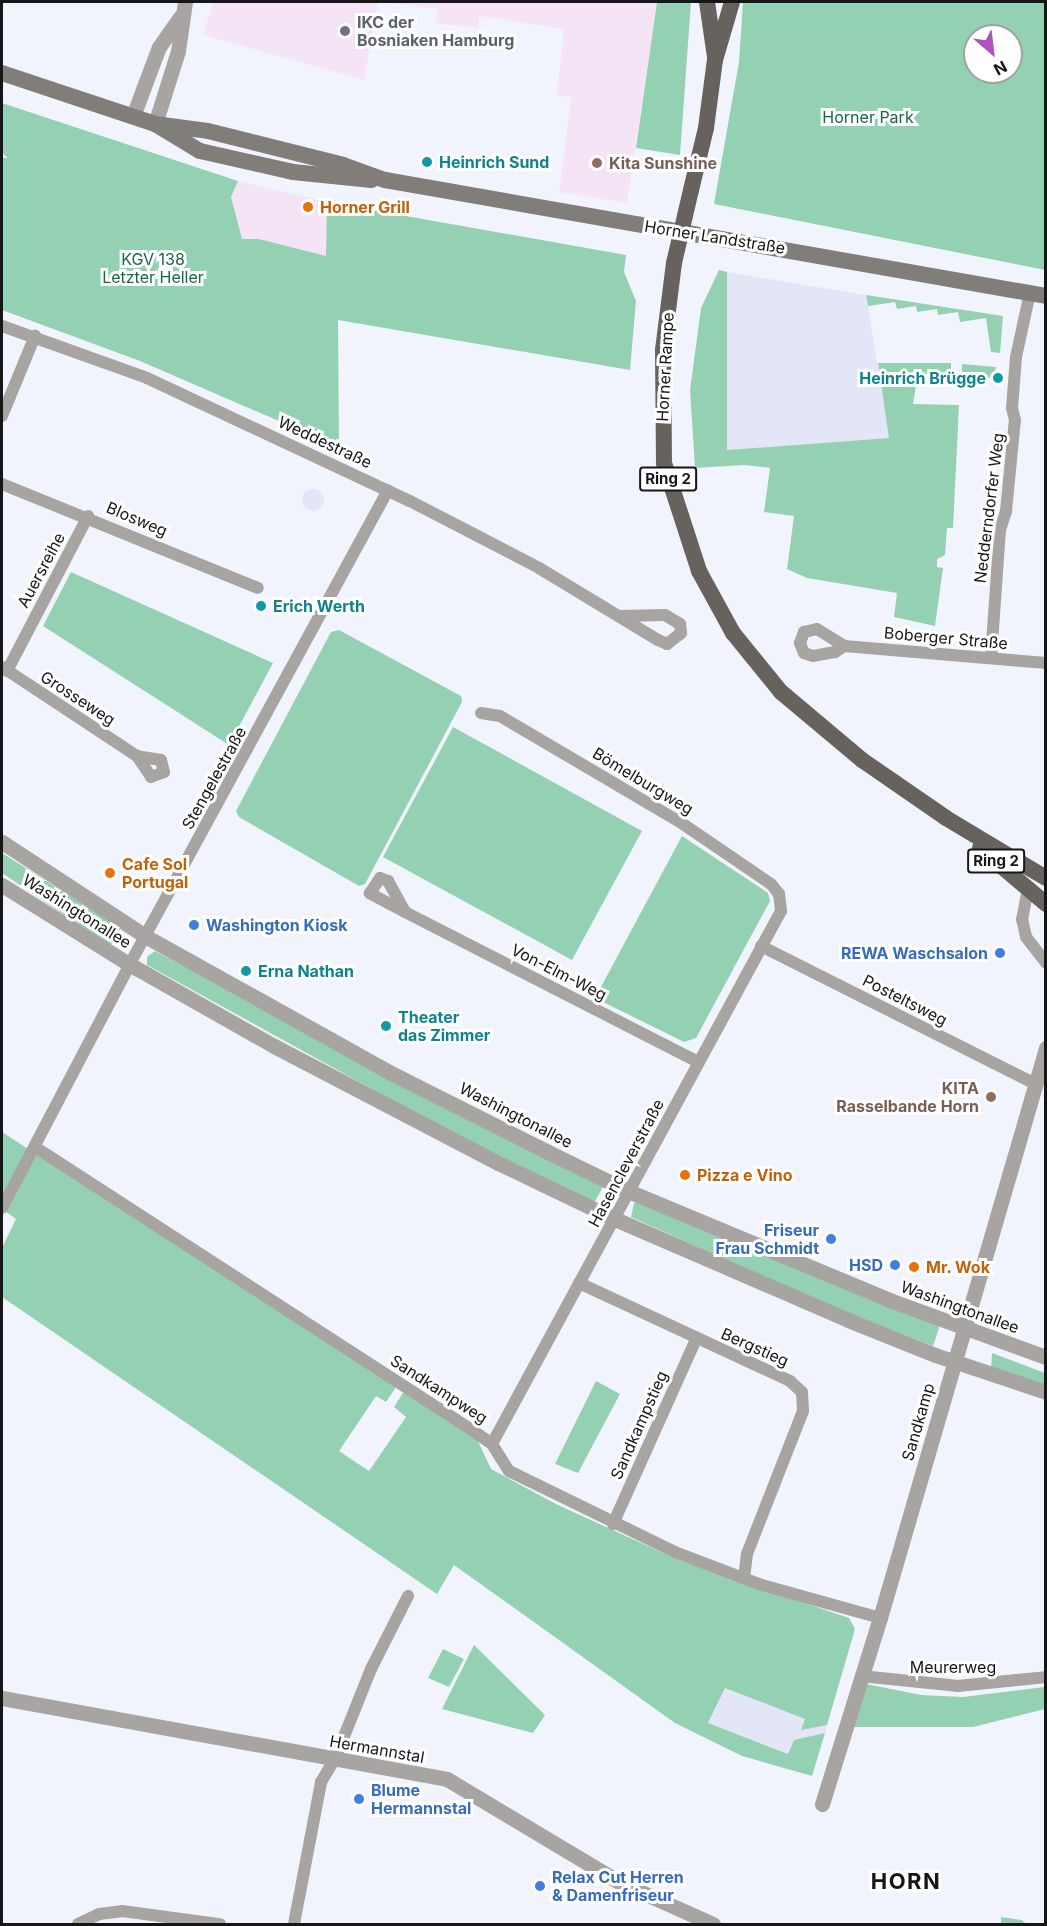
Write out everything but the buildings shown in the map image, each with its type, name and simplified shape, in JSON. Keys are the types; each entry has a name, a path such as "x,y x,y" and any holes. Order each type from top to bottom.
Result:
{"main road":[{"name":"Horner Rampe","path":"707,2 715,60"},
{"name":"Horner Rampe","path":"732,2 715,60 706,128 674,263 663,350 664,464 699,571 733,633 763,671 815,723 946,818 1046,904"},
{"name":"Horner Landstraße","path":"2,73 155,124 200,151 244,162 341,180 385,180 1038,294"},
{"name":"Horner Rampe","path":"946,818 1046,878"}],"street":[{"path":"155,124 178,51 180,17 184,2"},
{"path":"133,116 159,47 180,17"},
{"name":"Nedderndorfer Weg","path":"991,658 1000,530 1006,511 1015,420 1012,408 1016,357 1038,294"},
{"name":"Weddestraße","path":"2,326 147,378 388,490 539,568 621,616"},
{"path":"2,416 35,336"},
{"name":"Blosweg","path":"2,484 88,516 258,588"},
{"name":"Stengelestraße","path":"2,1208 129,964 388,490"},
{"name":"Auersreihe","path":"4,669 88,516"},
{"name":"Boberger Straße","path":"844,646 1046,663"},
{"name":"Grosseweg","path":"4,669 137,756"},
{"name":"Bömelburgweg","path":"481,713 500,716 670,816 771,884 779,894"},
{"name":"Washingtonallee","path":"2,842 145,936 389,1072 628,1191 965,1329 1046,1357"},
{"name":"Washingtonallee","path":"2,885 129,964 388,1108 615,1219 850,1321 954,1361 1046,1392"},
{"path":"1028,889 1022,919 1026,937 1046,963"},
{"name":"Hasencleverstraße","path":"492,1444 781,910 779,894"},
{"name":"Von-Elm-Weg","path":"405,912 698,1062"},
{"name":"Posteltsweg","path":"761,946 1035,1084"},
{"name":"Sandkamp","path":"822,1804 880,1618 1046,1048"},
{"name":"Sandkampweg","path":"35,1147 492,1444 509,1472 613,1524 744,1578 880,1618"},
{"name":"Bergstieg","path":"579,1283 696,1340 790,1381 802,1392 804,1400 747,1554 744,1578"},
{"name":"Sandkampstieg","path":"613,1524 696,1340"},
{"path":"294,1924 321,1782 335,1760 371,1669 408,1596"},
{"name":"Meurerweg","path":"861,1676 958,1686 1046,1677"},
{"name":"Hermannstal","path":"2,1698 447,1779 619,1882 713,1924"},
{"path":"78,1924 99,1914 122,1911 220,1924"}],"shaded area":[{"path":"213,2 378,2 364,80 203,35"},
{"path":"385,2 657,2 627,203 559,192 571,98 557,95 564,29 479,16 478,28 436,23 437,9"},
{"path":"238,181 327,202 327,257 259,239 242,239 231,197"},
{"path":"727,272 866,295 890,438 727,450"},
{"path":"313,489 321,492 324,500 321,508 313,511 305,508 302,500 305,492"},
{"path":"725,1688 805,1719 801,1729 827,1725 825,1733 801,1740 789,1754 708,1724"}],"green space":[{"path":"657,2 691,2 680,155 636,148"},
{"name":"Horner Park","path":"743,2 1045,2 1045,270 714,204 739,62"},
{"name":"KGV 138 Letzter Heller","path":"2,103 238,181 231,197 242,239 259,239 326,256 327,202 626,255 624,272 636,301 630,370 338,320 339,447 140,361 2,310 2,158 8,158 2,153"},
{"path":"719,270 727,272 727,450 889,438 878,363 951,363 951,375 918,374 913,404 959,405 953,528 947,528 945,555 937,559 937,567 943,568 935,626 894,617 897,593 807,578 787,569 794,516 764,512 770,468 744,465 695,468 690,390 701,308"},
{"path":"866,295 1003,316 1000,353 991,352 986,318 960,322 958,312 938,315 937,309 917,312 916,306 897,309 895,302 868,306"},
{"path":"962,364 996,367 994,378 962,376"},
{"path":"71,572 273,663 229,745 43,626"},
{"path":"339,630 461,696 462,702 365,884 359,886 239,817 236,811 331,632"},
{"path":"453,727 642,831 572,960 383,857"},
{"path":"682,836 768,893 770,901 696,1038 684,1042 595,998"},
{"path":"2,853 121,928 110,946 2,873"},
{"path":"155,951 604,1185 594,1203 499,1159 147,965 147,957"},
{"path":"2,1132 396,1387 386,1402 376,1396 339,1451 369,1471 406,1417 394,1407 404,1391 477,1439 491,1469 558,1505 674,1558 849,1618 855,1629 827,1725 801,1730 805,1719 725,1688 708,1723 788,1754 794,1740 825,1733 812,1776 742,1756 675,1723 454,1565 437,1594 2,1297 2,1248 16,1219 2,1209"},
{"path":"640,1202 940,1325 933,1346 825,1304 631,1217 634,1203"},
{"path":"992,1353 1045,1373 1045,1387 991,1369"},
{"path":"596,1381 620,1394 578,1473 555,1464"},
{"path":"474,1645 545,1715 533,1733 442,1709"},
{"path":"443,1649 464,1659 449,1687 428,1678"},
{"path":"866,1684 921,1695 963,1697 1045,1687 1045,1709 973,1727 852,1727"},
{"path":"1001,1917 1022,1920 1026,1924 1001,1924"}],"place":[{"name":"IKC der Bosniaken Hamburg","path":"345,31"},
{"name":"Heinrich Sund","path":"427,162"},
{"name":"Kita Sunshine","path":"597,163"},
{"name":"Horner Grill","path":"308,207"},
{"name":"Heinrich Brügge","path":"998,378"},
{"name":"Erich Werth","path":"261,606"},
{"name":"Cafe Sol Portugal","path":"110,873"},
{"name":"Washington Kiosk","path":"194,925"},
{"name":"REWA Waschsalon","path":"1000,953"},
{"name":"Erna Nathan","path":"246,971"},
{"name":"Theater das Zimmer","path":"386,1026"},
{"name":"KITA Rasselbande Horn","path":"991,1097"},
{"name":"Pizza e Vino","path":"685,1175"},
{"name":"Friseur Frau Schmidt","path":"831,1239"},
{"name":"HSD","path":"895,1265"},
{"name":"Mr. Wok","path":"914,1267"},
{"name":"Blume Hermannstal","path":"359,1799"},
{"name":"Relax Cut Herren & Damenfriseur","path":"540,1886"}],"district":[{"name":"HORN","path":"906,1882"}]}
